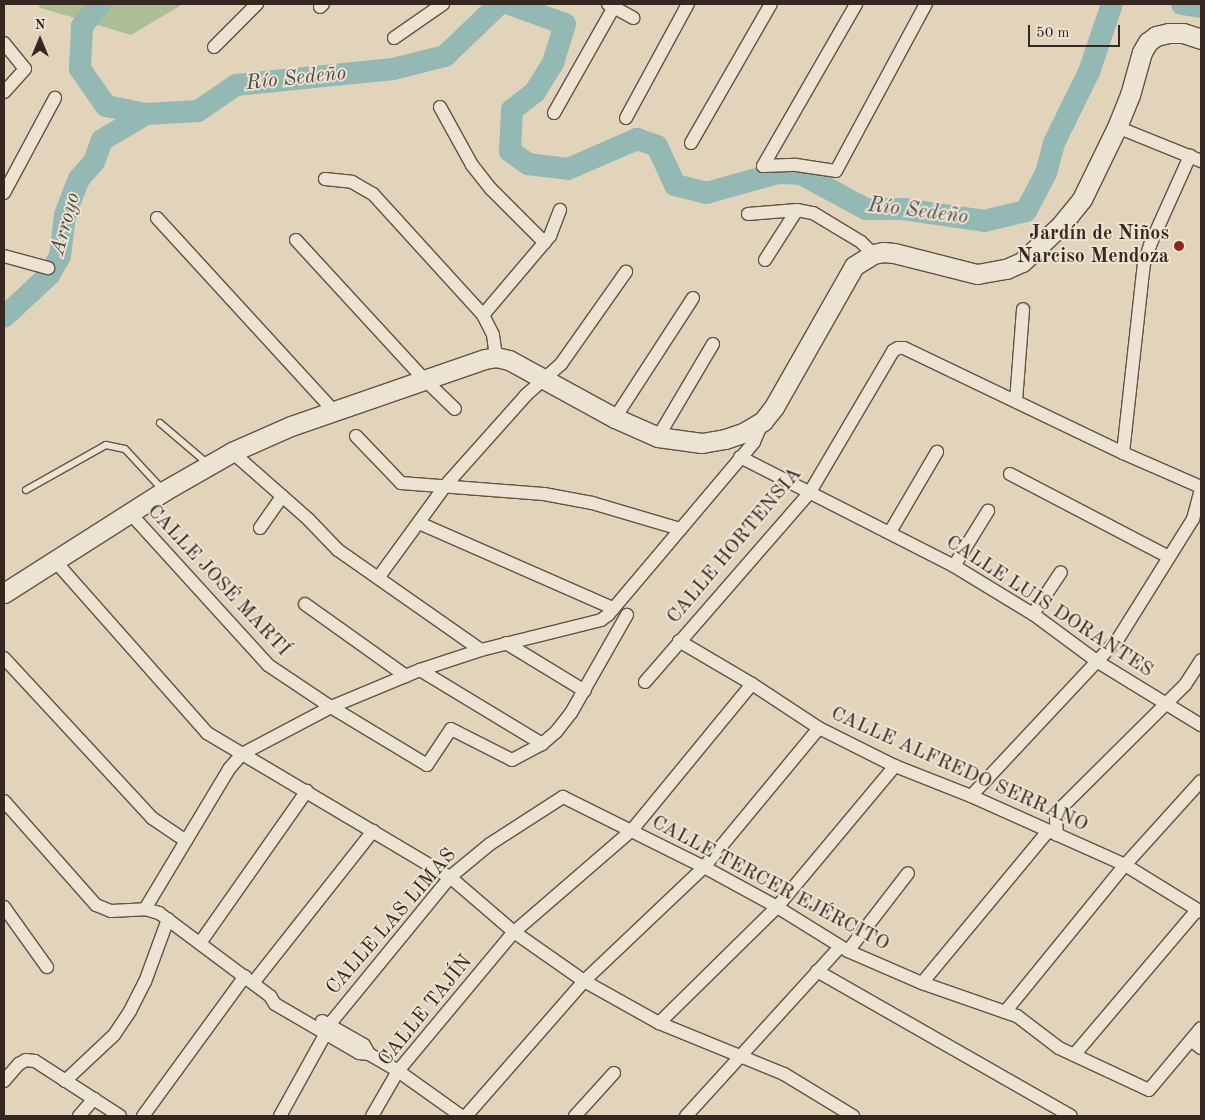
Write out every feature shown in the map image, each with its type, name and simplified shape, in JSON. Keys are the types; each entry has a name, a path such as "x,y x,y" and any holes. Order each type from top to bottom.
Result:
{"main road":[{"path":"4,593 129,512 208,464 232,452 333,410 424,379 496,358 509,360 615,418 658,437 702,443 725,439 763,421 774,408 848,275 854,266 873,254 894,253 977,274 1006,269 1022,262 1072,214 1117,127 1130,95 1142,52 1148,42 1156,36 1169,33 1182,33 1201,39"}],"street":[{"path":"214,47 257,4"},
{"path":"394,38 443,4"},
{"path":"626,118 688,4"},
{"path":"691,143 771,4"},
{"path":"856,4 763,166 796,165 836,171 921,6"},
{"path":"554,113 611,6 633,18"},
{"path":"4,43 25,69 4,92"},
{"path":"4,193 55,98"},
{"path":"440,108 472,166 491,189 545,243"},
{"path":"1117,127 1195,159 1150,245 1144,264 1123,453"},
{"path":"325,179 352,182 373,194 483,315 493,334 496,358"},
{"path":"483,315 545,243 555,227 560,210"},
{"path":"748,214 797,210 813,213 861,242 873,254"},
{"path":"765,260 797,210"},
{"path":"157,218 333,410"},
{"path":"296,240 424,379 455,409"},
{"path":"4,256 48,268"},
{"path":"378,578 445,486 526,394 561,364 626,272"},
{"path":"615,418 694,298"},
{"path":"971,796 1098,662 1129,623 1193,519 1201,489 1016,401 1023,309"},
{"path":"658,437 713,344"},
{"name":"CALLE HORTENSIA","path":"645,682 678,641 810,492 893,351 898,348 904,348 1016,401"},
{"path":"145,909 229,769 242,754 331,707 420,670 506,643 593,623 608,615 754,442 763,421"},
{"path":"356,436 400,484 445,486 554,496 622,510 680,529"},
{"path":"232,452 309,520 338,550 481,650"},
{"path":"890,532 937,452"},
{"name":"CALLE LUIS DORANTES","path":"740,457 954,566 1033,614 1098,662 1201,725"},
{"path":"1010,474 1169,557"},
{"path":"260,528 282,496"},
{"path":"954,566 988,511"},
{"name":"CALLE JOSÉ MARTÍ","path":"129,512 268,666 331,707 427,765 451,729 512,760 542,744"},
{"path":"419,523 613,608"},
{"path":"55,560 208,733 450,877 514,932 584,981 659,1024 784,1074 853,1116"},
{"path":"1033,614 1061,572"},
{"path":"305,604 406,676"},
{"path":"420,670 542,744 556,732 572,713 627,616"},
{"name":"CALLE ALFREDO SERRANO","path":"678,641 752,684 819,728 895,766 971,796 1125,865 1199,911"},
{"path":"506,643 585,691"},
{"path":"4,658 152,818 186,841"},
{"path":"922,983 1052,833 1062,806 1167,704 1185,685 1201,660"},
{"name":"CALLE TAJÍN","path":"372,1116 398,1071 514,932 632,830 752,684"},
{"path":"466,1116 584,981 704,867 819,728"},
{"path":"659,1024 777,907 895,766"},
{"path":"1005,1012 1125,865 1201,782"},
{"path":"200,943 307,791"},
{"name":"CALLE TERCER EJÉRCITO","path":"563,797 704,867 777,907 844,949 922,983 1005,1012 1029,1024 1049,1042 1149,1090 1196,1044"},
{"name":"CALLE LAS LIMAS","path":"280,1116 327,1029 450,877 490,844 563,797"},
{"path":"4,801 96,905 111,911 153,910 168,919 270,996 275,1004 327,1029 359,1052 369,1054 398,1071 460,1116"},
{"path":"143,1116 249,980 373,831"},
{"path":"686,1116 817,971 844,949 908,873"},
{"path":"4,907 47,967"},
{"path":"1074,1055 1199,911"},
{"path":"65,1081 114,1034 130,1011 145,982 168,919"},
{"path":"817,971 1071,1116"},
{"path":"1196,1044 1201,1028"},
{"path":"4,1081 26,1060 35,1061 120,1116"},
{"path":"575,1116 614,1073"},
{"path":"79,1116 94,1099"}],"lane":[{"path":"160,424 208,464"},
{"path":"26,490 106,445 125,449 164,491"}],"green space":[{"path":"42,4 183,4 131,35 38,7"}],"waterway":[{"name":"Río Sedeño","path":"100,4 82,26 80,69 106,106 146,114 198,111 236,85 393,69 445,56 499,4"},
{"name":"Río Sedeño","path":"509,4 565,24 553,63 535,92 512,110 510,151 528,164 568,169 637,139 657,146 675,185 706,193 778,173 801,174 866,209 903,209 984,221 1026,211 1046,173 1054,143 1089,72 1112,4"},
{"name":"Río Sedeño","path":"1182,4 1201,7"},
{"name":"Arroyo","path":"4,317 49,275 60,256 65,215 79,179 94,162 102,140 146,114"}],"place":[{"name":"Jardín de Niños Narciso Mendoza","path":"1179,246"}]}
